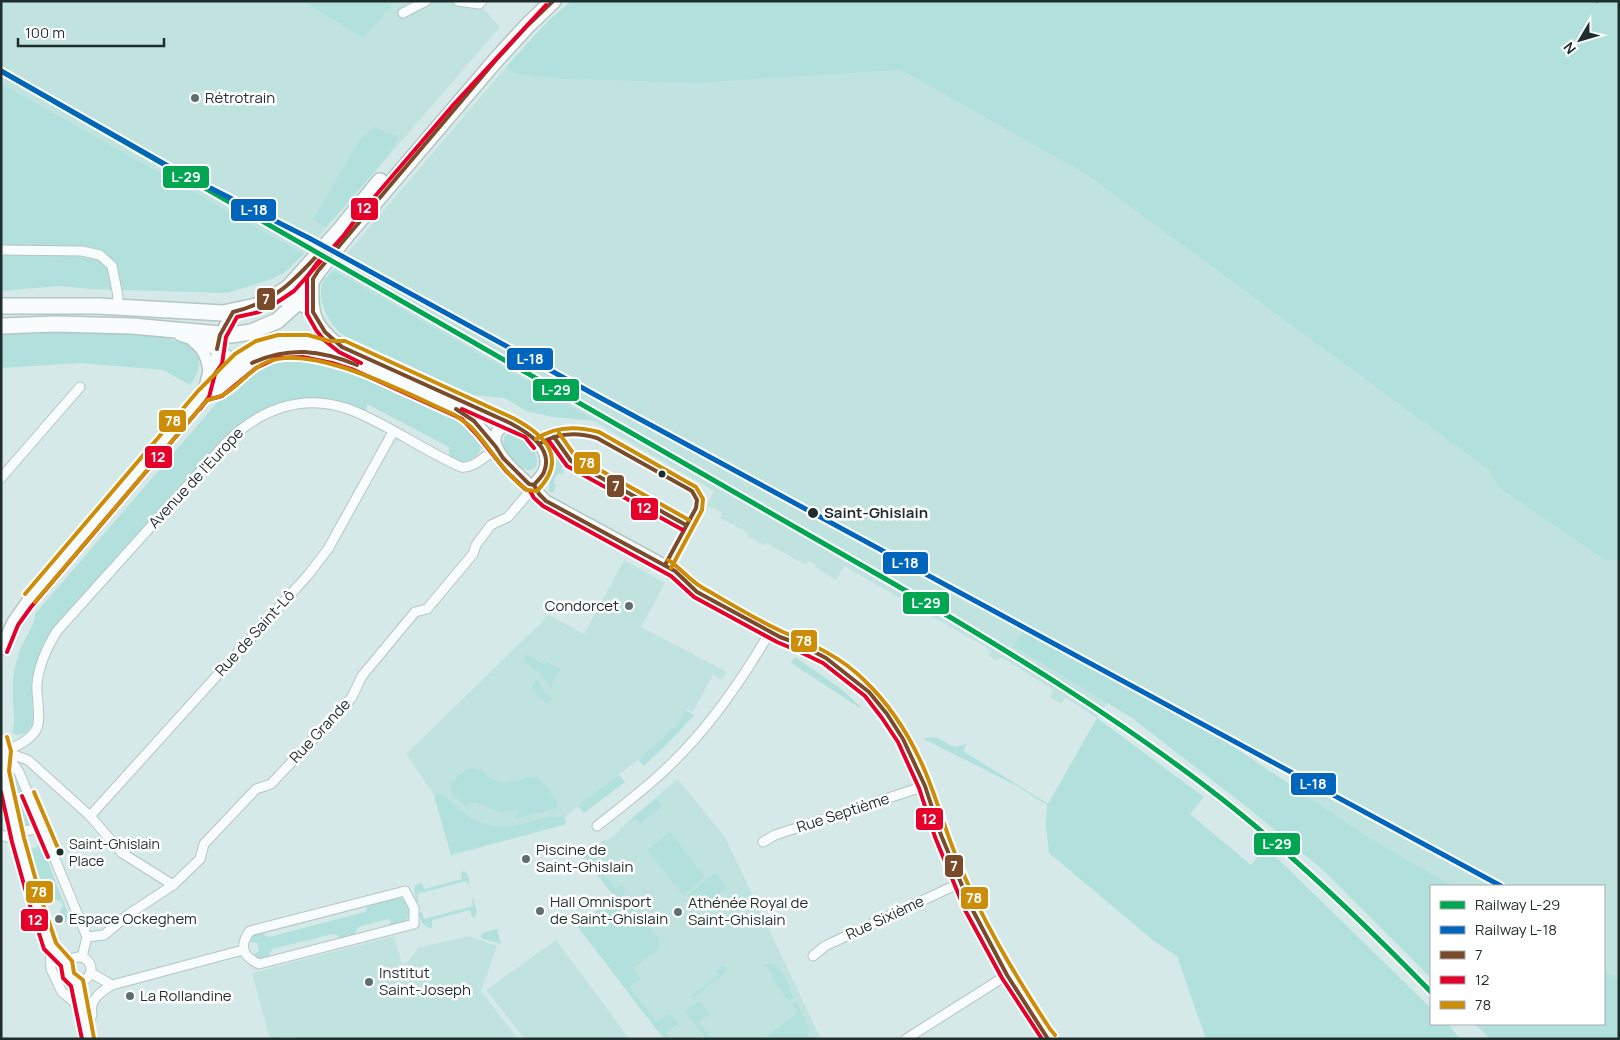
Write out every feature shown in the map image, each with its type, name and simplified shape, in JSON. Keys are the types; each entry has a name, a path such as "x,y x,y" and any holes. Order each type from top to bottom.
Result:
{"main road":[{"path":"1,326 79,324 163,329 218,342 260,330 284,317 297,303 314,272 342,234 541,1"},
{"path":"453,103 553,1"},
{"path":"1,306 117,306 214,313 233,312 256,306 273,298 314,272"}],"street":[{"path":"403,13 426,1"},
{"path":"458,1 480,4 482,1"},
{"path":"1,250 82,251 100,256 112,266 118,296 117,306"},
{"path":"307,340 314,333 316,317 314,272"},
{"path":"273,298 297,303 316,317 328,336 342,347 510,423 534,438 544,454 546,463 543,473 532,484"},
{"path":"203,395 209,371 216,362 218,342 233,312"},
{"path":"163,329 205,342 218,342"},
{"path":"189,338 202,349 209,371"},
{"path":"1,649 13,622 26,603 203,395 238,360 252,351 270,344 289,340 307,340 328,347 342,347"},
{"path":"218,342 229,357 252,362"},
{"path":"203,395 219,390 252,362 276,352 295,350 319,353 344,360 466,414 474,421 510,466 532,484 546,501 675,571 693,590 770,632 826,658 848,674 868,692 894,724 925,786 941,835 960,883 982,930 1007,975 1048,1037"},
{"path":"1,478 80,386"},
{"name":"Avenue de l'Europe","path":"5,752 31,737 37,727 38,674 42,659 57,631 219,451 244,426 263,414 293,404 310,403 331,405 351,410 465,468 474,464 496,448"},
{"path":"496,448 496,434 502,426 510,423"},
{"name":"Rue de Saint-Lô","path":"90,816 308,575 328,549 393,432"},
{"name":"Rue Grande","path":"87,937 104,935 129,914 173,885 200,859 204,844 256,790 271,784 348,703 362,676 415,612 427,609 473,554 476,545 492,525 508,517 526,496 532,484"},
{"path":"597,826 650,784 700,734 739,683 770,632"},
{"path":"1,739 5,752 19,772 87,937 82,957"},
{"path":"5,752 28,760 90,816 122,853 173,885"},
{"path":"5,752 2,771 18,836 50,946 51,969 62,992 73,1001 85,1020"},
{"name":"Rue Septième","path":"763,842 775,835 925,786"},
{"path":"1,834 18,836 43,828"},
{"name":"Rue Sixième","path":"813,956 825,946 960,883"},
{"path":"405,890 414,908 414,924 259,964 250,960 243,950 244,940 250,931 405,890"},
{"path":"50,946 67,967 68,976 75,981 88,1039"},
{"path":"85,1020 92,1015 90,1008 94,1000 101,992 112,985 243,950"},
{"path":"51,969 67,967 76,957 82,957 90,963 91,973 86,980 66,984 62,992"},
{"path":"91,973 112,985"},
{"path":"906,1039 1007,975"}],"shaded area":[{"path":"1,1 302,1 363,38 396,1 476,1 500,27 304,254 1,83"},
{"path":"302,1 396,1 363,38"},
{"path":"571,1 1619,1 1619,560 1606,561 1498,487 1490,471 1087,175 901,70 698,83 562,79 514,74 506,67 549,20"},
{"path":"506,67 514,74 562,79 698,83 901,70 1087,175 1490,471 1498,487 1606,561 1619,560 1619,979 1605,972 1605,885 1451,885 1370,838 1306,795 1310,788 1130,688 1107,703 1097,718 1066,698 1061,704 1049,697 1053,691 1052,689 1003,658 999,658 997,661 988,655 990,651 984,646 844,566 836,580 811,562 808,561 806,565 766,543 764,545 747,536 748,533 720,518 722,512 707,506 714,491 333,270"},
{"path":"1,83 304,254 284,273 269,280 227,293 92,289 60,286 1,291"},
{"path":"374,127 399,137 386,158 326,227 313,220 359,141"},
{"path":"333,270 596,421 553,417 526,411 505,398 473,395 343,335 333,325 325,312 321,297 323,282"},
{"path":"72,331 140,334 162,337 188,344 199,358 198,372 190,385 163,370 80,363 1,368 1,332"},
{"path":"282,357 323,360 348,368 453,414 473,429 481,443 480,449 476,456 468,461 461,462 449,456 449,447 367,404 366,413 326,400 308,399 289,401 254,415 222,441 57,625 43,646 33,675 33,724 26,733 17,735 13,733 14,670 35,614 216,404 254,369 268,361"},
{"path":"510,433 521,437 531,446 536,457 537,463 535,468 525,470 520,468 503,447 504,437"},
{"path":"556,455 563,465 561,469 564,471 563,474 559,473 555,477 554,482 556,486 553,492 549,492 554,456"},
{"path":"624,560 665,583 641,627 727,672 722,680 713,675 693,712 686,709 679,723 638,760 565,817 566,824 451,855 434,795 406,754 549,615 584,634"},
{"path":"1024,629 1234,747 1370,838 1451,885 1430,885 1430,977 1324,871 1247,807 1132,718 1014,646"},
{"path":"526,654 543,664 547,662 561,670 553,679 552,689 540,673 525,662"},
{"path":"795,657 840,688 861,707 791,663"},
{"path":"537,679 546,694 553,699 547,704 531,689"},
{"path":"685,710 694,715 644,766 638,760 679,723"},
{"path":"1097,718 1204,797 1190,814 1251,865 1266,847 1430,1007 1430,1025 1449,1025 1460,1039 1206,1039 1177,956 1154,941 1049,853 1046,824 1047,805 1017,786 924,739 928,737 936,738 955,747 967,744 963,751 1048,804"},
{"path":"473,768 480,770 492,779 505,783 536,778 543,783 557,802 557,807 514,819 520,811 500,812 475,802 465,806 452,794 450,788 459,775"},
{"path":"13,774 16,776 33,818 31,824 26,827 19,822 10,778"},
{"path":"619,775 625,782 584,813 578,806"},
{"name":"Athénée Royal de Saint-Ghislain","path":"678,779 725,837 821,1039 664,1039 578,927 614,896 583,857 605,839 606,841 620,831 619,829"},
{"path":"439,794 476,821 490,825 513,826 555,816 564,817 566,824 451,855 434,795"},
{"path":"656,799 662,806 640,824 636,819 631,822 631,819"},
{"path":"670,832 705,877 683,895 647,850"},
{"path":"40,842 69,916 65,923 60,912 62,902 51,898 45,909 34,877 26,844 32,849 37,847"},
{"path":"596,846 600,857 594,862 616,889 622,885 625,889 624,896 660,939 658,949 633,968 641,978 629,987 657,1022 669,1013 678,1024 666,1033 670,1039 664,1039 578,927 614,896 583,857"},
{"path":"464,871 468,875 470,888 466,881 417,894 419,902 416,901 414,889 416,885 422,882 424,889 462,879 461,873"},
{"path":"715,873 727,888 700,910 688,895"},
{"path":"399,897 406,902 409,909 408,917 400,924 389,926 391,921 388,919 358,927 354,936 340,940 338,935 333,934 272,949 268,959 261,960 254,957 254,954 259,951 257,943 249,940 259,932 267,930 264,935 269,937 365,912 369,903"},
{"path":"473,898 477,912 474,918 470,910 432,920 432,928 423,924 420,912 424,919 473,906"},
{"path":"497,929 501,944 481,938 482,933"},
{"name":"Institut Saint-Joseph","path":"394,936 402,964 408,962 418,948 468,936 497,946 481,991 518,1039 292,1039 289,1037 270,1039 252,973"},
{"path":"556,940 629,1039 525,1039 486,990"},
{"path":"770,963 779,968 785,978 794,998 789,1001 771,977 773,975 764,965"},
{"path":"724,965 728,970 692,999 691,996 718,975 716,971"},
{"path":"1605,972 1619,979 1619,1039 1490,1039 1476,1025 1605,1025"},
{"path":"699,1001 709,1014 699,1022 712,1039 707,1039 685,1012"},
{"path":"796,1002 808,1026 809,1030 806,1039 764,1039 798,1012 792,1004"}],"rail line":[{"name":"L-29","path":"1,71 896,585 1063,687 1144,741 1250,821 1330,892 1430,991"},
{"name":"L-18","path":"1,71 175,170 309,238 1499,885"}],"transit line":[{"name":"7","path":"534,485 543,474 546,463 542,448 531,436 510,423 342,347 325,332 313,312 313,279 496,60 553,1"},
{"name":"12","path":"200,409 209,397 215,374 222,364 226,337 237,317 259,312 294,291 344,235 454,104 546,5"},
{"name":"12","path":"328,248 307,277 307,314 324,340 339,352 361,363"},
{"name":"7","path":"217,349 220,335 233,312 248,308 273,296 303,271 323,249"},
{"name":"78","path":"25,594 198,391 235,354 256,341 278,335 308,335 329,341 345,341 513,418 535,432 543,440 549,448 552,458 551,468 537,491 527,490 511,476 471,427 455,415 362,374 335,365 310,359 286,358 267,362 255,369 227,393 207,400 35,602"},
{"name":"7","path":"252,363 279,354 304,352 330,356 357,365"},
{"name":"12","path":"7,652 18,625 31,607 207,400 222,396 256,368 277,358 303,357 354,370 462,419 506,471 525,489 530,491 534,498 543,506 671,576 694,597 777,642 823,663 865,696 898,742 919,788 935,837 965,910 1002,978 1042,1039"},
{"name":"7","path":"456,409 474,421 503,458 529,484 534,485"},
{"name":"12","path":"462,409 525,437 534,448"},
{"name":"78","path":"536,439 558,429 566,428 599,432 696,487 703,499 702,510 671,568"},
{"name":"78","path":"559,433 575,456 689,520"},
{"name":"7","path":"539,444 560,436 575,434 597,438 692,491 697,500 696,508 665,565"},
{"name":"7","path":"554,437 571,461 686,525"},
{"name":"12","path":"549,441 567,466 683,530"},
{"name":"7","path":"534,485 546,501 675,571 697,592 780,637 799,644 826,658 869,692 887,714 903,739 925,786 941,835 971,907 1007,975 1048,1039"},
{"name":"78","path":"668,560 703,588 763,622 815,646 846,664 881,698 909,738 920,760 956,856 976,902 998,945 1055,1035"},
{"name":"78","path":"7,737 11,751 9,771 24,838 40,895 56,943 72,961 74,973 83,980 94,1038"},
{"name":"12","path":"1,792 12,842 44,949 61,966 63,978 71,986 82,1039"},
{"name":"78","path":"34,792 60,853"},
{"name":"12","path":"22,796 48,857"}],"place":[{"name":"Rétrotrain","path":"195,98"},
{"name":"Saint-Ghislain","path":"813,513"},
{"name":"Condorcet","path":"629,606"},
{"name":"Saint-Ghislain Place","path":"60,852"},
{"name":"Piscine de Saint-Ghislain","path":"526,859"},
{"name":"Hall Omnisport de Saint-Ghislain","path":"540,911"},
{"name":"Athénée Royal de Saint-Ghislain","path":"678,912"},
{"name":"Espace Ockeghem","path":"59,919"},
{"name":"Institut Saint-Joseph","path":"369,982"},
{"name":"La Rollandine","path":"130,996"}]}
